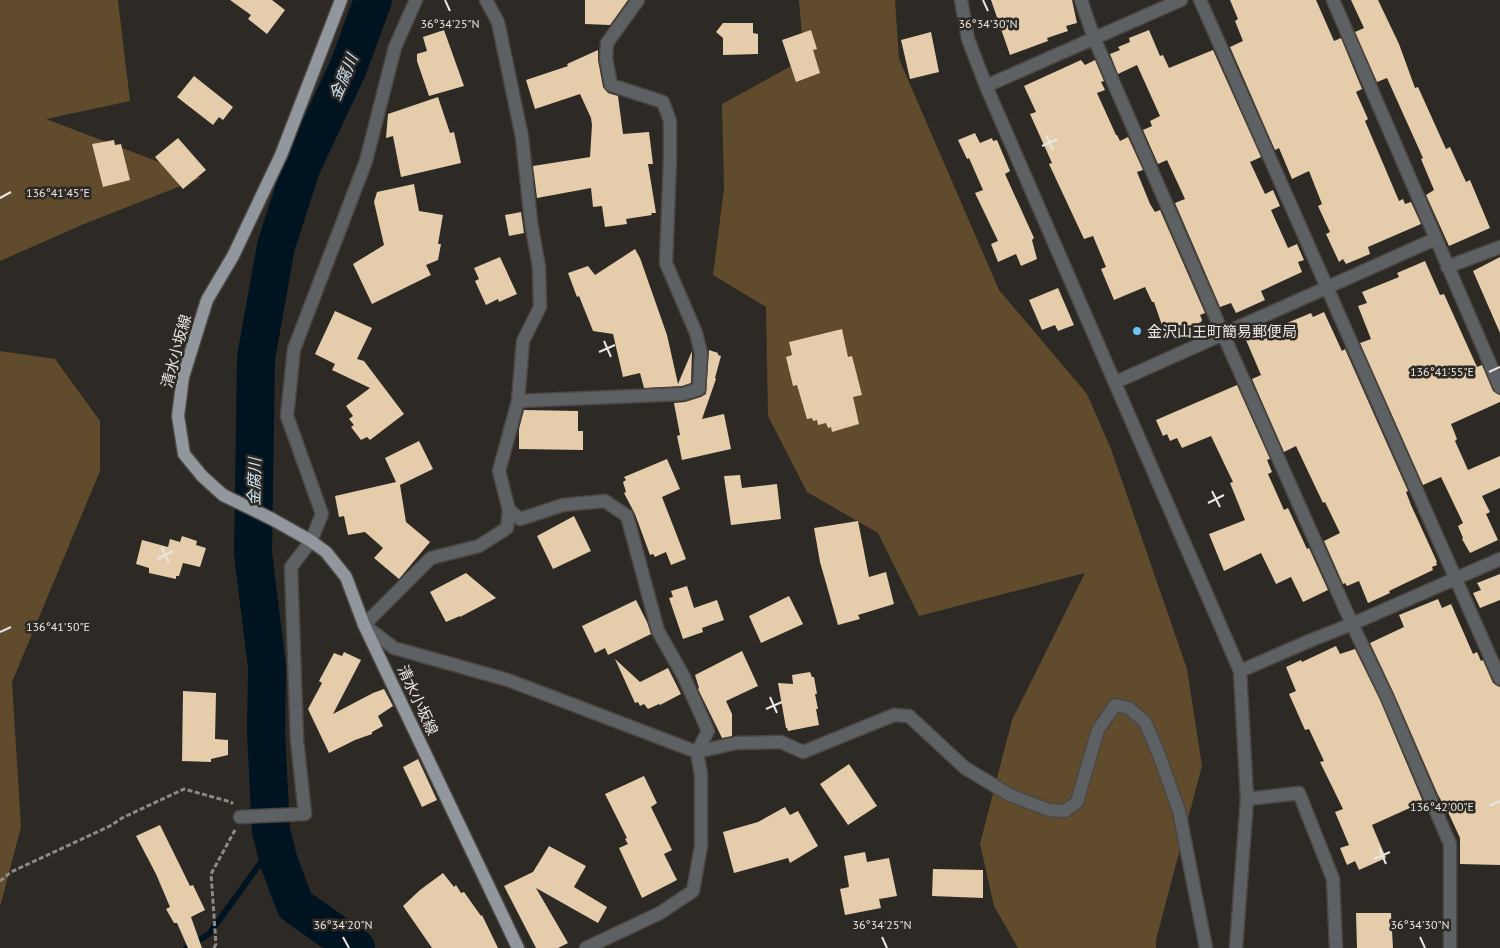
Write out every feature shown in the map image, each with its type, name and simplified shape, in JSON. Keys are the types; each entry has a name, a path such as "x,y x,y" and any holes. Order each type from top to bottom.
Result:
{"main road":[{"name":"清水小坂線","path":"341,0 281,155 234,256 207,300 183,377 178,416 184,454 202,476 223,495 311,541 326,552 346,577 364,625 518,948"}],"street":[{"path":"240,817 305,814 298,740 291,567 311,541 322,514 287,416 294,348 366,161 395,47 416,0"},
{"path":"486,0 498,22 522,136 531,222 539,267 540,307 523,342 518,401 499,471 509,510 507,528 479,546 432,558 364,625 394,648 508,680 697,752 736,743 781,742 804,752 894,715 909,716 965,768 1010,795 1049,810 1065,810 1077,802 1098,730 1116,705 1129,708 1145,722 1179,811 1206,948"},
{"path":"518,401 684,394 699,389 701,353 696,333 666,263 670,121 663,102 611,85 606,60 607,43 638,0"},
{"path":"961,0 968,39 986,86 1240,671 1247,799 1236,948"},
{"path":"1081,0 1094,38 1223,334 1352,624 1387,697 1450,844 1450,948"},
{"path":"986,86 1181,0"},
{"path":"1200,0 1500,679"},
{"path":"1333,0 1500,387"},
{"path":"1116,382 1435,239"},
{"path":"1447,267 1500,247"},
{"path":"509,510 520,519 563,505 605,502 627,516 658,631 684,677 708,731 697,752 701,775 701,846 693,890 660,913 586,948"},
{"path":"1240,671 1500,559"},
{"path":"1247,799 1299,793 1333,879 1336,948"}],"path":[{"path":"0,882 11,872 184,789 231,802 240,817 233,835 211,874 216,944 214,948"}],"shaded area":[{"path":"0,0 118,0 130,101 46,119 201,178 84,224 0,261"},
{"path":"799,0 895,0 899,59 999,290 1087,394 1111,449 1187,669 1202,766 1156,940 1156,948 1018,948 994,906 980,844 1012,720 1085,573 919,616 878,533 807,492 768,416 766,307 713,275 724,188 722,104 804,59"},
{"path":"0,351 55,359 100,421 100,471 12,682 21,827 0,907"}],"building":[{"path":"230,0 272,0 285,10 267,34 248,19 251,15"},
{"path":"585,0 628,0 610,25 585,24"},
{"path":"991,0 1072,0 1077,23 1066,26 1068,31 1047,38 1048,41 1010,55"},
{"path":"1230,0 1316,0 1334,41 1341,38 1362,89 1356,92 1368,119 1365,121 1399,201 1403,199 1405,204 1411,202 1421,224 1368,247 1370,254 1346,264 1343,259 1339,262 1326,234 1330,232 1318,206 1322,204 1309,171 1292,179 1279,148 1275,150 1230,47 1243,41 1235,21 1238,19"},
{"path":"1351,0 1378,0 1399,44 1415,88 1418,87 1446,149 1450,147 1466,182 1470,180 1490,228 1449,246 1426,195 1434,190 1421,159 1423,158 1387,78 1377,82 1355,32 1364,28"},
{"path":"723,23 753,23 753,33 758,34 758,54 723,55 723,38 716,32"},
{"path":"444,30 464,86 429,96 417,61 417,54 427,51 423,37"},
{"path":"811,30 817,49 813,50 820,73 796,82 782,40"},
{"path":"1149,30 1160,56 1163,55 1169,68 1213,50 1261,157 1250,162 1265,194 1273,190 1280,206 1271,210 1288,248 1297,244 1304,260 1298,262 1302,272 1261,291 1265,300 1236,313 1231,303 1220,307 1175,203 1185,199 1167,160 1158,164 1143,130 1152,126 1150,121 1160,116 1137,65 1118,74 1110,54 1120,50 1118,47 1130,42 1129,38"},
{"path":"931,32 939,72 910,79 901,40"},
{"path":"598,50 603,87 608,93 618,96 623,134 649,132 653,164 648,164 656,213 626,219 627,224 605,227 602,206 593,207 591,188 537,198 533,166 590,157 592,125 591,118 580,94 535,109 526,80 568,66 567,64"},
{"path":"1081,60 1085,65 1095,60 1104,81 1101,82 1105,90 1097,93 1120,141 1128,137 1143,170 1137,172 1150,204 1155,212 1160,210 1205,313 1200,315 1201,322 1166,337 1154,302 1152,302 1145,287 1114,300 1101,269 1106,267 1093,236 1084,239 1049,164 1052,163 1030,114 1036,112 1024,86"},
{"path":"194,76 233,107 223,120 219,117 213,125 177,97"},
{"path":"438,97 450,133 454,132 461,163 401,177 393,136 386,138 388,114"},
{"path":"975,133 980,143 992,138 993,141 997,140 1010,171 1005,174 1034,238 1032,240 1037,259 1021,266 1016,254 998,262 991,244 998,241 975,193 983,190 969,158 967,159 958,140"},
{"path":"178,138 206,170 183,189 155,157"},
{"path":"114,140 115,145 121,144 130,180 103,187 92,144"},
{"path":"414,184 419,211 443,215 438,244 441,244 438,260 426,265 431,275 372,304 353,264 384,245 374,202 377,192"},
{"path":"521,212 524,233 509,236 505,215"},
{"path":"635,249 640,258 667,335 678,384 692,351 691,383 682,386 644,388 640,373 623,377 613,334 593,331 579,296 577,297 568,273 588,266 595,275"},
{"path":"500,257 517,294 499,302 498,299 486,305 475,281 479,279 474,268"},
{"path":"1500,257 1500,333 1473,271"},
{"path":"1425,261 1440,295 1444,294 1477,367 1482,365 1493,391 1500,395 1500,402 1451,424 1457,439 1455,441 1468,470 1500,456 1500,488 1482,496 1490,512 1486,514 1498,540 1470,553 1462,539 1458,526 1463,523 1441,477 1423,485 1360,343 1371,339 1358,306 1367,303 1362,292 1399,277 1397,273"},
{"path":"1058,288 1074,325 1058,331 1055,325 1042,330 1029,300"},
{"path":"335,311 372,328 357,359 364,361 404,414 370,440 367,437 361,440 351,427 354,425 349,419 353,416 346,406 370,388 332,370 335,364 315,354"},
{"path":"1324,312 1342,351 1345,349 1408,491 1406,492 1411,505 1437,562 1437,565 1432,567 1433,570 1368,603 1359,581 1347,586 1345,583 1343,584 1324,541 1340,533 1325,502 1323,503 1296,446 1284,452 1252,379 1261,375 1246,340 1311,313 1313,317"},
{"path":"842,329 848,357 852,356 862,395 853,397 859,424 832,432 831,427 828,428 826,423 818,425 817,420 807,419 797,385 793,386 786,357 792,355 789,342"},
{"path":"709,350 721,356 716,379 702,419 724,414 731,449 682,460 677,436 680,435 674,403 685,402 706,394"},
{"path":"1237,385 1270,459 1267,460 1272,472 1268,474 1284,510 1288,508 1307,549 1309,548 1328,590 1303,602 1291,577 1276,584 1261,553 1224,571 1209,534 1245,520 1230,483 1233,482 1211,436 1182,448 1177,438 1170,441 1167,434 1163,436 1156,420"},
{"path":"524,410 578,411 578,431 583,431 583,450 519,449 519,429"},
{"path":"419,441 433,469 400,485 406,522 430,542 399,579 374,558 383,548 365,532 348,535 344,516 339,517 335,496 396,482 385,458"},
{"path":"667,459 680,489 662,497 686,559 671,565 666,552 655,557 653,554 650,555 635,514 624,493 626,492 623,482 626,480 624,477"},
{"path":"740,475 742,488 777,484 781,519 731,525 724,476"},
{"path":"574,516 591,551 553,569 537,536"},
{"path":"858,521 869,577 886,572 894,604 858,615 860,619 838,625 820,562 814,528"},
{"path":"182,536 197,541 196,545 206,548 200,567 183,563 179,576 176,576 176,579 149,573 149,568 136,564 142,540 168,547 170,539 180,542"},
{"path":"466,573 496,598 460,617 446,622 430,592"},
{"path":"1500,574 1500,600 1480,608 1473,593 1481,590 1477,583"},
{"path":"687,586 694,608 717,600 724,620 702,628 703,632 683,639 669,598 673,597 671,591"},
{"path":"789,596 803,624 761,643 749,616"},
{"path":"1438,599 1442,608 1451,604 1473,654 1477,652 1481,661 1483,660 1493,683 1500,687 1500,865 1460,864 1460,838 1443,801 1438,795 1370,643 1404,627 1399,615"},
{"path":"636,600 651,634 608,655 605,648 595,653 582,626"},
{"path":"1336,646 1340,654 1355,649 1380,700 1423,802 1372,825 1386,858 1359,870 1355,861 1347,865 1340,848 1349,845 1335,812 1343,809 1320,762 1324,761 1309,729 1305,730 1289,694 1296,691 1286,667 1301,660 1302,662"},
{"path":"742,651 758,686 726,701 732,714 732,736 722,738 698,689 695,675"},
{"path":"344,652 361,660 333,714 384,689 393,706 378,716 383,726 372,732 372,734 329,753 308,709 322,683 319,681 334,653 342,656"},
{"path":"615,659 640,682 668,668 681,694 648,709 644,704 640,706 638,702 635,703"},
{"path":"810,672 812,677 814,677 817,694 815,694 819,725 788,731 778,683 793,684 792,675"},
{"path":"183,691 216,693 215,739 228,740 228,755 211,759 211,762 182,761"},
{"path":"418,759 437,800 422,807 403,767"},
{"path":"849,764 877,806 848,825 820,784"},
{"path":"644,776 657,803 651,807 672,850 664,854 677,880 642,898 619,848 628,844 625,839 627,838 605,794"},
{"path":"785,807 790,815 798,811 818,846 790,863 788,858 734,873 723,832 758,822"},
{"path":"160,825 190,886 193,885 205,910 191,917 202,948 188,948 177,923 174,923 166,909 170,907 156,874 136,836"},
{"path":"549,846 586,866 574,887 607,907 598,923 536,888 568,943 558,948 536,948 504,886 533,872"},
{"path":"865,852 867,862 889,858 897,896 879,899 881,908 845,915 840,889 849,887 844,856"},
{"path":"933,869 983,870 983,898 932,896"},
{"path":"443,873 454,887 456,885 461,893 464,892 482,915 498,948 432,948 403,906 420,890"},
{"path":"1356,913 1391,913 1393,948 1357,948"}],"waterway":[{"name":"金腐川","path":"356,948 295,905 279,862 271,831 266,732 267,667 253,553 256,358 276,246 302,166 348,68 373,0"},
{"path":"186,948 209,934 267,854 279,862"}],"place":[{"name":"金沢山王町簡易郵便局","path":"1137,331"}]}
